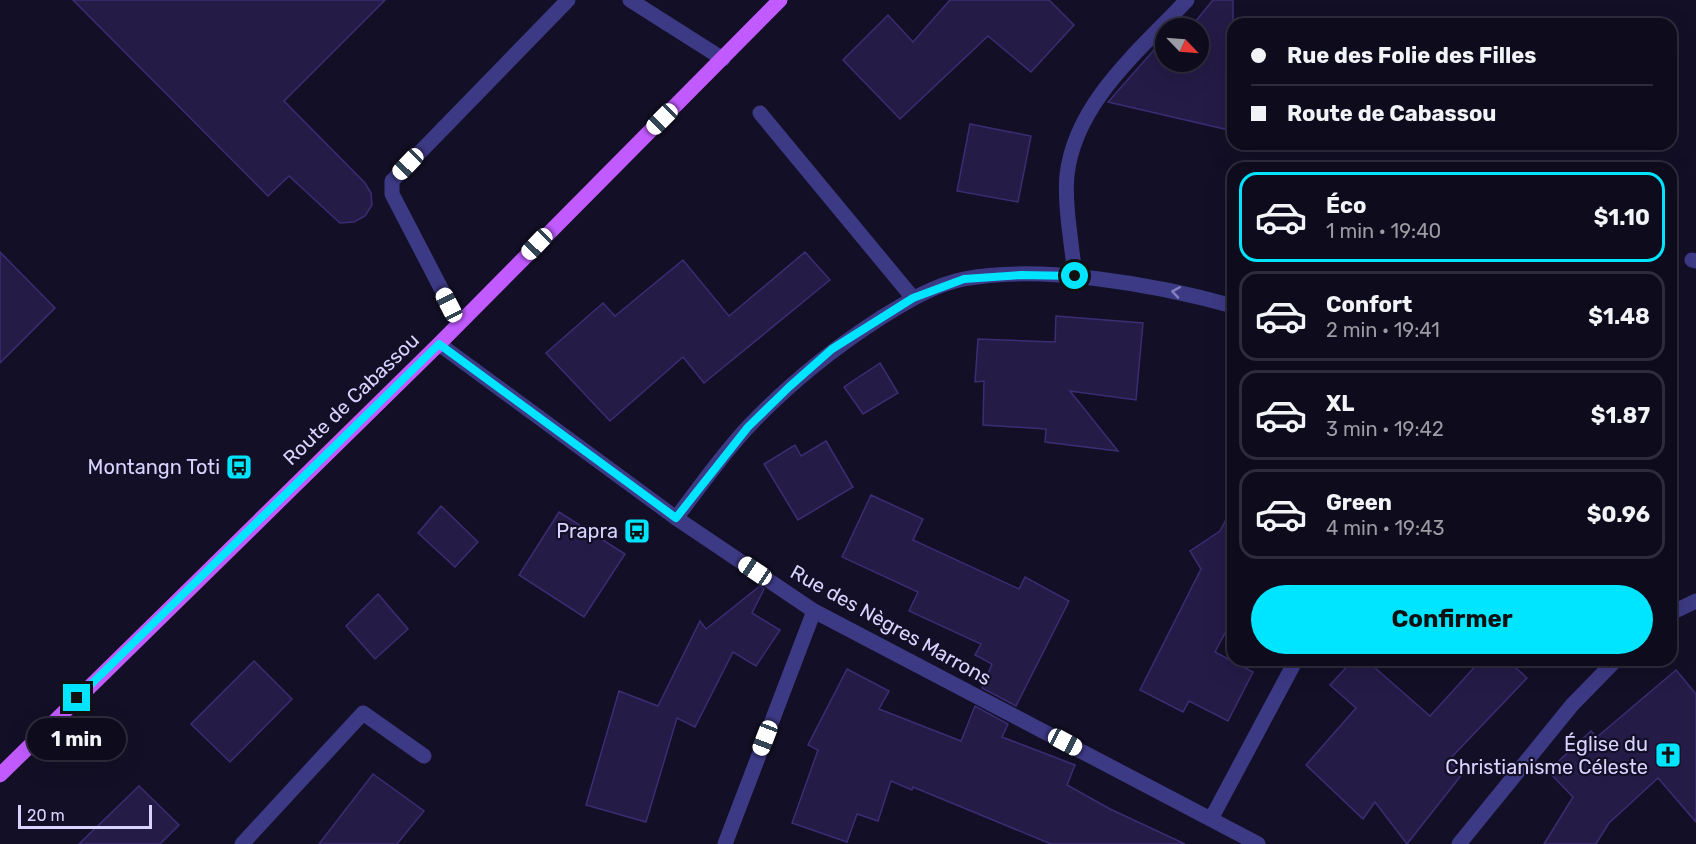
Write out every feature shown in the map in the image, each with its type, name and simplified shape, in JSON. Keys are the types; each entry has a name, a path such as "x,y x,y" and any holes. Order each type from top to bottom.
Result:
{"main road":[{"name":"Route de Cabassou","path":"0,775 439,344 780,0"}],"street":[{"path":"459,323 392,194 392,181 568,0"},
{"path":"630,0 723,58"},
{"path":"1075,276 1067,177 1070,158 1079,135 1090,111 1109,83 1187,0"},
{"path":"760,113 913,298"},
{"path":"676,518 748,427 789,387 832,349 913,298 964,279 1021,275 1075,276 1196,296 1227,304"},
{"name":"Rue des Nègres Marrons","path":"439,344 676,518 814,610 1258,844"},
{"path":"1677,609 1696,601"},
{"path":"725,844 814,610"},
{"path":"1211,819 1293,666"},
{"path":"1459,844 1572,705 1610,666"},
{"path":"243,844 363,712 424,756"}],"building":[{"path":"73,0 385,0 284,101 365,183 371,193 372,205 365,216 354,222 340,223 289,176 268,196"},
{"path":"950,0 1049,0 1074,25 1031,72 988,36 900,119 843,60 888,15 913,42"},
{"path":"1213,0 1233,0 1233,18 1227,18 1227,130 1108,102 1155,49 1155,72 1209,72 1209,18 1198,18"},
{"path":"970,124 1031,136 1018,202 957,191"},
{"path":"0,252 55,308 0,363"},
{"path":"805,252 830,280 704,383 683,357 610,421 546,353 603,303 615,316 683,260 729,316"},
{"path":"1056,316 1143,323 1136,400 1070,391 1118,451 1045,442 1046,429 983,425 984,381 975,382 978,339 1055,342"},
{"path":"880,363 898,393 863,414 844,387"},
{"path":"826,441 853,487 798,520 764,464 795,445 801,456"},
{"path":"871,495 923,519 913,540 1019,589 1025,577 1069,601 1016,706 982,688 992,664 975,655 981,644 909,611 918,592 842,557"},
{"path":"441,506 478,542 455,567 418,533"},
{"path":"559,512 625,554 584,617 519,575"},
{"path":"1227,518 1227,629 1215,652 1227,658 1227,666 1242,666 1253,672 1228,721 1189,701 1183,712 1140,690 1201,569 1190,551 1220,531"},
{"path":"760,586 764,589 752,613 780,630 756,666 733,652 695,727 677,718 646,822 586,805 619,691 658,706 700,621 706,629"},
{"path":"378,594 408,629 375,659 346,626"},
{"path":"254,661 292,699 230,762 191,724"},
{"path":"1347,666 1373,666 1430,716 1476,666 1514,666 1527,678 1448,761 1463,773 1407,844 1375,802 1363,819 1306,765 1356,708 1330,685"},
{"path":"847,669 889,691 879,709 961,741 975,706 1008,724 1002,737 1075,765 1067,785 1110,809 1185,844 1051,844 913,787 912,790 891,781 878,821 857,814 847,842 792,823 818,750 808,745"},
{"path":"1676,670 1696,694 1696,822 1658,778 1609,823 1596,844 1544,844 1573,797 1548,771 1591,731 1597,737"},
{"path":"373,774 424,811 397,844 319,844"},
{"path":"139,786 179,825 160,844 79,844"}],"place":[{"name":"Montangn Toti","path":"239,467"},
{"name":"Prapra","path":"637,531"},
{"name":"Église du Christianisme Céleste","path":"1668,755"}],"route":[{"path":"77,698 439,344 676,518 748,427 789,387 832,349 913,298 964,279 1021,275 1075,276"}]}
